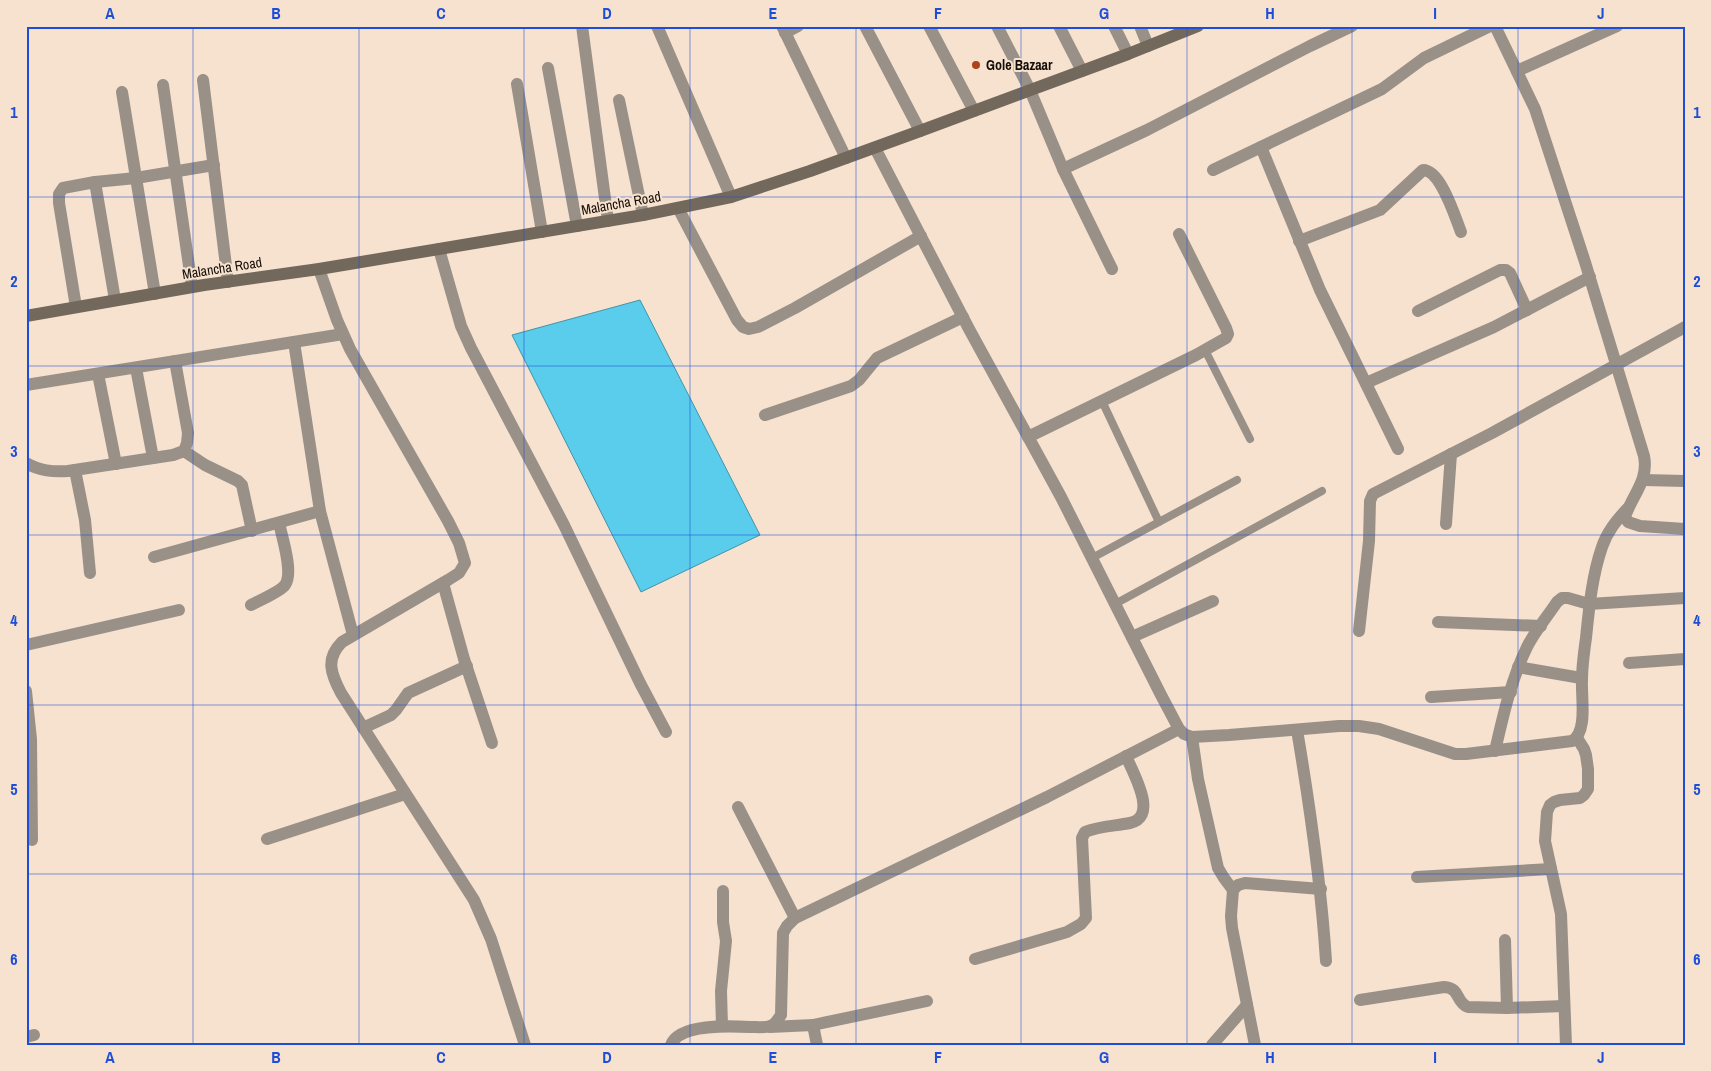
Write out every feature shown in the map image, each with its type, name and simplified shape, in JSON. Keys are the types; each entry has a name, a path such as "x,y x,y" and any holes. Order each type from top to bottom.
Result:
{"main road":[{"name":"Malancha Road","path":"26,316 192,287 319,269 643,215 731,197 875,148 1198,26"}],"street":[{"path":"582,26 608,220"},
{"path":"657,26 731,197"},
{"path":"798,26 783,30 846,158"},
{"path":"865,26 920,131"},
{"path":"928,26 974,111"},
{"path":"997,26 1030,90 1063,169 1112,269"},
{"path":"1059,26 1082,71"},
{"path":"1114,26 1128,54"},
{"path":"1140,26 1148,46"},
{"path":"1063,169 1147,130 1352,26"},
{"path":"1213,170 1382,89 1424,58 1490,26"},
{"path":"875,148 1184,734 1192,737 1359,726 1379,729 1454,754 1495,751 1572,741 1577,738 1580,732 1582,678 1589,604 1602,547 1610,529 1627,510 1644,480 1646,464 1590,277 1534,109 1495,26"},
{"path":"1517,72 1617,26"},
{"path":"548,68 577,226"},
{"path":"204,80 228,282"},
{"path":"517,84 542,232"},
{"path":"163,85 192,287"},
{"path":"122,92 155,294"},
{"path":"619,100 643,215"},
{"path":"1260,147 1320,290 1398,449"},
{"path":"76,307 59,194 63,188 175,172 214,164"},
{"path":"1299,241 1380,210 1423,170 1434,174 1442,187 1461,232"},
{"path":"95,182 115,300"},
{"path":"678,208 737,320 743,327 749,329 758,327 795,308 921,236"},
{"path":"1028,437 1226,338 1228,334 1179,234"},
{"path":"439,249 461,326 471,348 564,525 666,732"},
{"path":"319,269 336,320 350,349 459,543 465,563 459,573 342,642 334,650 331,663 335,681 405,794 467,888 489,934 525,1045"},
{"path":"1418,311 1500,270 1506,270 1510,273 1527,310"},
{"path":"1366,383 1494,326 1590,277"},
{"path":"765,415 851,386 876,358 963,317"},
{"path":"1359,630 1369,541 1370,501 1373,494 1492,433 1685,328"},
{"path":"26,386 343,334"},
{"path":"294,342 320,511 354,635"},
{"path":"26,463 34,468 50,472 116,464 173,455 184,451 188,433 175,361"},
{"path":"136,368 153,458"},
{"path":"98,374 116,464"},
{"path":"184,451 242,485 252,531"},
{"path":"1446,524 1451,454"},
{"path":"75,470 86,520 90,573"},
{"path":"1644,480 1685,480"},
{"path":"1627,510 1625,517 1628,522 1640,526 1685,529"},
{"path":"154,557 320,511"},
{"path":"251,605 285,586 289,574 279,523"},
{"path":"443,583 492,743"},
{"path":"1495,751 1504,710 1518,667 1528,645 1557,602 1562,598 1589,604 1685,598"},
{"path":"1132,637 1213,602"},
{"path":"26,645 179,610"},
{"path":"1438,622 1541,626"},
{"path":"1629,663 1685,659"},
{"path":"363,728 391,715 408,692 467,666"},
{"path":"1518,667 1582,678"},
{"path":"26,691 31,739 32,840"},
{"path":"1431,697 1511,692"},
{"path":"770,1027 781,1015 783,933 795,918 1038,801 1180,729"},
{"path":"1297,730 1312,815 1321,888 1326,961"},
{"path":"1192,737 1198,779 1218,868 1233,890"},
{"path":"1566,1045 1562,927 1545,841 1547,812 1550,805 1560,800 1580,798 1588,789 1586,755 1577,738"},
{"path":"975,959 1067,932 1081,924 1086,918 1082,838 1085,832 1132,823 1140,820 1144,813 1142,794 1126,756"},
{"path":"267,839 405,794"},
{"path":"738,807 795,918"},
{"path":"1417,877 1551,869"},
{"path":"1255,1045 1232,928 1231,903 1233,890 1245,882 1321,888"},
{"path":"722,1026 722,991 726,940 723,922 723,891"},
{"path":"1505,940 1507,1008"},
{"path":"1360,1000 1451,987 1464,1005 1468,1007 1564,1006"},
{"path":"671,1045 676,1037 701,1028 814,1025 927,1001"},
{"path":"1212,1045 1247,1005"},
{"path":"814,1025 817,1045"}],"lane":[{"path":"1205,350 1250,439"},
{"path":"1102,401 1159,522"},
{"path":"1092,558 1237,480"},
{"path":"1115,604 1322,491"}],"water":[{"path":"640,300 760,535 641,592 512,335"}],"place":[{"name":"Gole Bazaar","path":"976,65"}]}
